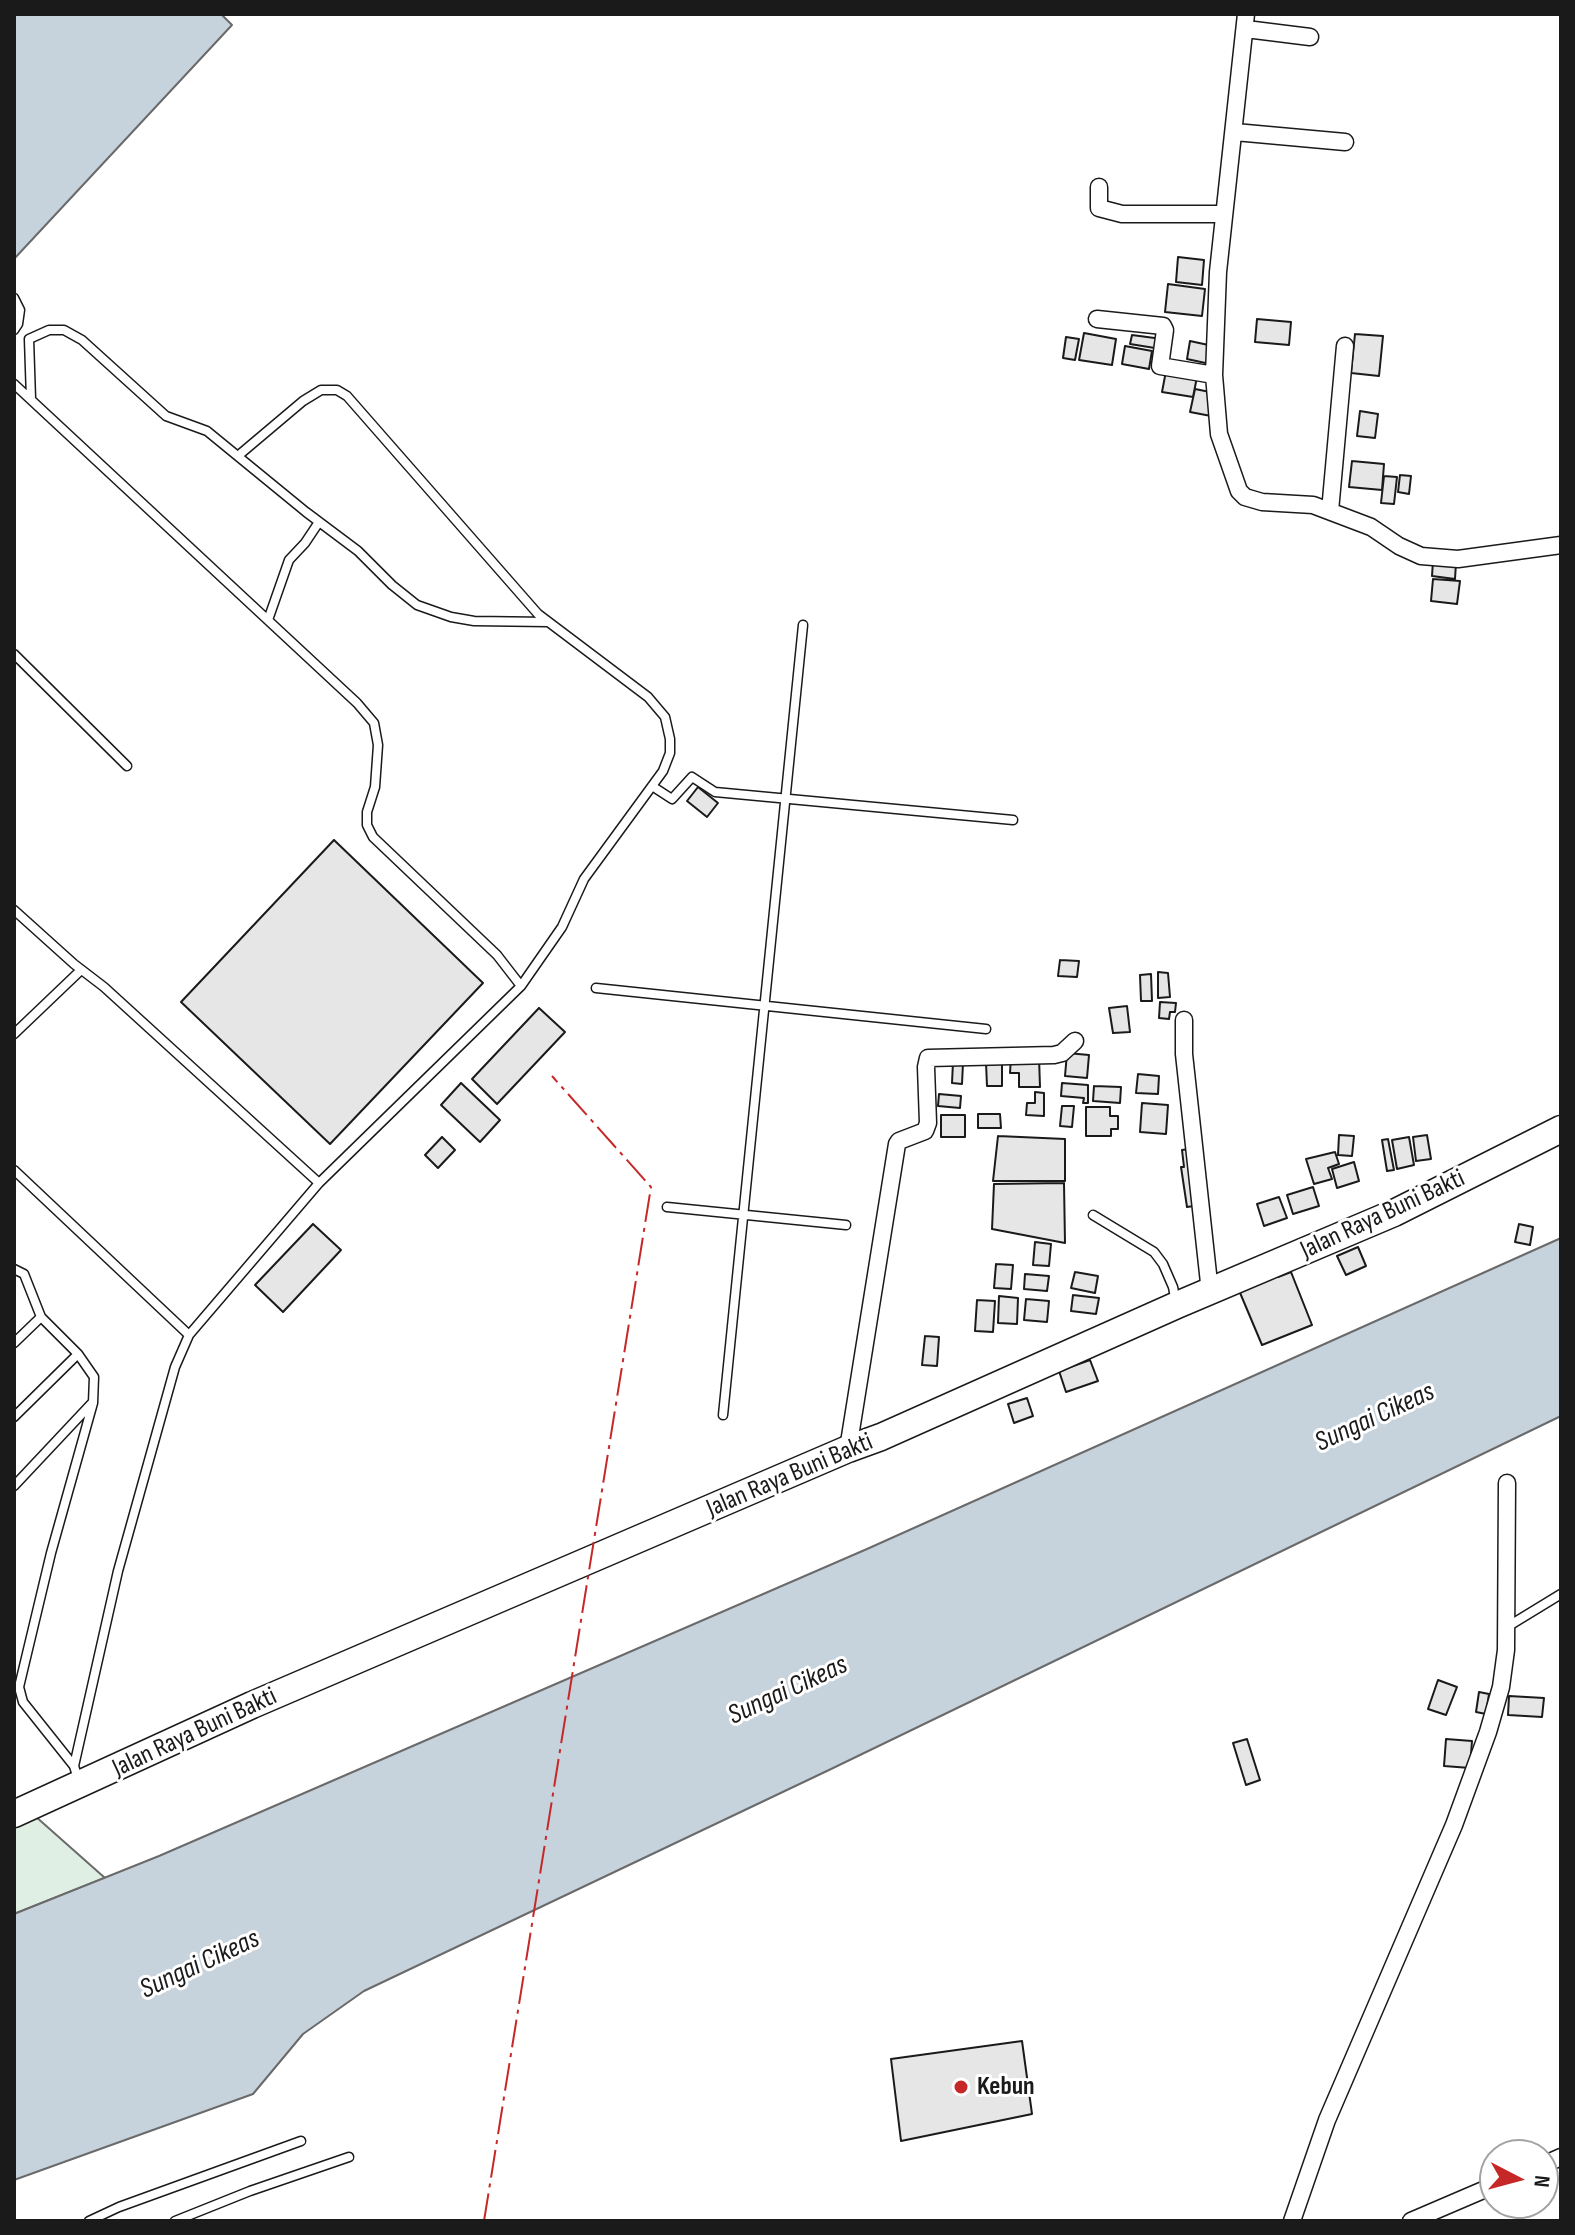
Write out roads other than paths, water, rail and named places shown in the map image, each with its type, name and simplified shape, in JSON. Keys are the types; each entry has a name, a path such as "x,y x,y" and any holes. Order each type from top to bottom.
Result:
{"main road":[{"name":"Jalan Raya Buni Bakti","path":"14,1814 77,1776 252,1705 881,1437 1177,1305 1394,1213 1561,1129"}],"street":[{"path":"1310,37 1246,22 1218,272 1214,375 1219,434 1239,491 1253,500 1302,502 1330,511 1371,527 1421,556 1458,559 1561,545"},
{"path":"1235,132 1345,142"},
{"path":"1099,187 1099,208 1122,214 1224,214"},
{"path":"1097,319 1163,326 1160,366 1214,375"},
{"path":"1330,511 1345,346"},
{"path":"1184,1020 1184,1054 1210,1292"},
{"path":"848,1449 897,1144 922,1134 928,1123 928,1058 1054,1055 1062,1053 1075,1041"},
{"path":"1292,2221 1327,2120 1454,1825 1501,1687 1506,1650 1507,1483"},
{"path":"1411,2221 1479,2192"}],"lane":[{"path":"14,298 20,310 14,330"},
{"path":"31,400 29,339 49,330 64,330 82,340 166,416 207,431 239,455 358,551 417,605 474,621 548,622"},
{"path":"14,384 357,703 374,723 378,745 375,787 367,812 367,825 373,837 497,955 521,986"},
{"path":"77,1776 118,1571 175,1367 189,1335 319,1183 521,986 562,927 584,879 663,771 670,753 665,717 648,697 548,622 347,396 337,390 321,390 303,401 239,455"},
{"path":"268,620 289,560 319,522"},
{"path":"723,1415 803,625"},
{"path":"14,654 127,766"},
{"path":"652,786 672,799 692,777 715,792 1013,820"},
{"path":"14,910 104,987 319,1183"},
{"path":"14,1034 81,970"},
{"path":"596,988 986,1029"},
{"path":"14,1170 189,1335"},
{"path":"667,1207 846,1225"},
{"path":"1093,1215 1154,1252 1173,1287 1177,1305"},
{"path":"14,1269 24,1274 41,1317 78,1354 94,1377 93,1403 51,1553 19,1687 23,1702 77,1776"},
{"path":"14,1343 41,1317"},
{"path":"14,1417 78,1354"},
{"path":"14,1486 93,1403"},
{"path":"1506,1627 1561,1594"},
{"path":"89,2221 119,2207 301,2141"},
{"path":"175,2221 349,2157"}],"water":[{"path":"14,14 221,14 232,25 14,259"},
{"name":"Sungai Cikeas","path":"1561,1238 1561,1416 364,1991 303,2034 253,2094 14,2180 14,1914 159,1856 867,1549"}],"place":[{"name":"Kebun","path":"961,2087"}]}
